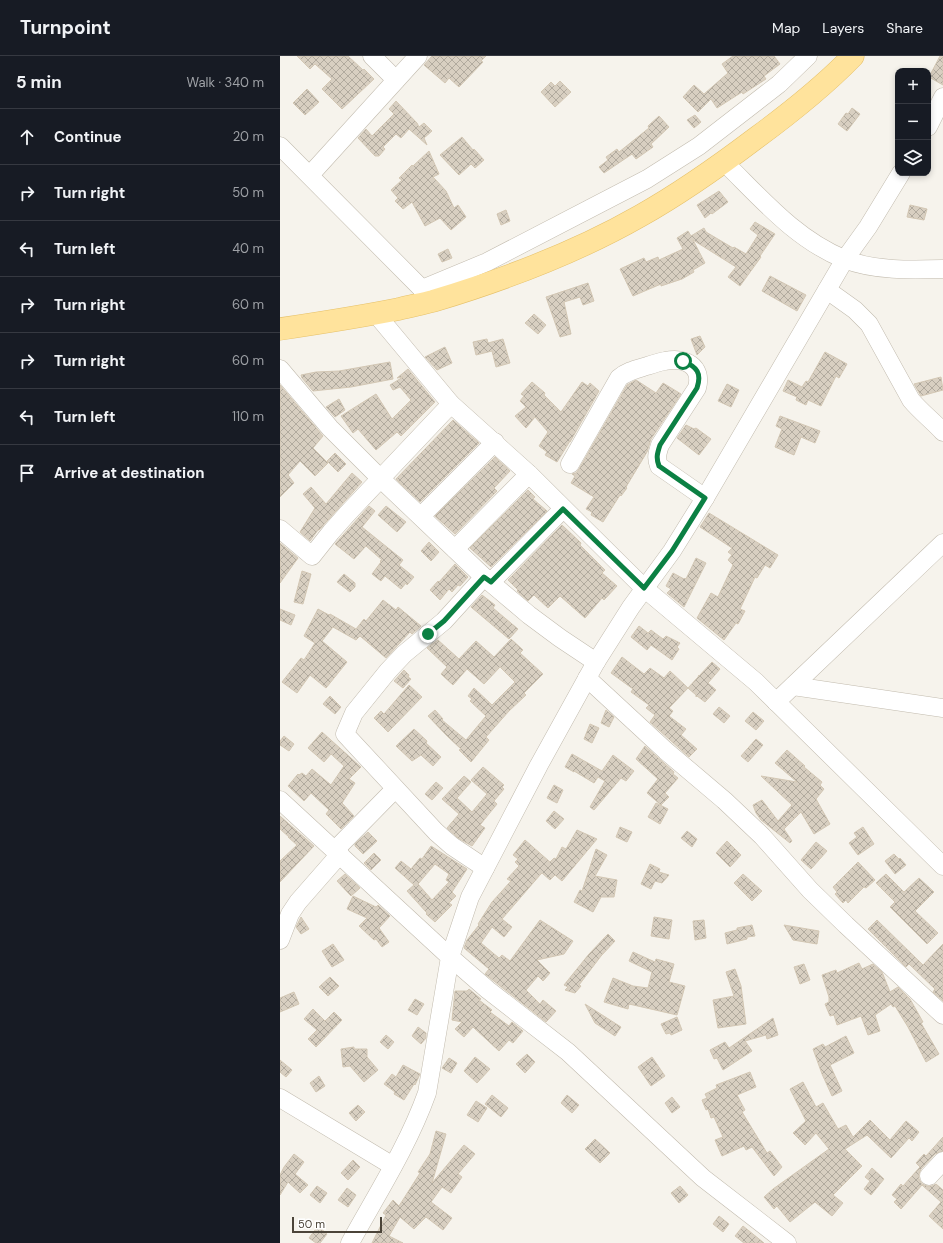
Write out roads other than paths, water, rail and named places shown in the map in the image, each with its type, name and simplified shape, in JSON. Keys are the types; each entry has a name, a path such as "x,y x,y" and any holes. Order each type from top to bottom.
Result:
{"main road":[{"path":"280,329 376,314 427,295 492,282 544,263 640,216 693,183 724,162 784,117 853,56"}],"street":[{"path":"372,56 396,80"},
{"path":"310,175 418,56"},
{"path":"280,146 427,295 487,262 647,179 700,146 778,84 808,56"},
{"path":"931,121 943,97"},
{"path":"724,162 778,216 820,248 845,259 872,266 907,270 943,269"},
{"path":"350,1243 412,1131 427,1093 450,957 470,897 596,662 644,588 672,551 705,498 845,259 868,227 899,176"},
{"path":"827,290 863,317 869,324 911,400 943,432"},
{"path":"376,314 451,404 529,474 644,588 756,682 943,866"},
{"path":"570,464 619,378 625,373 666,360 683,361 692,365 698,372 700,380 697,388 660,445 656,454 656,459 659,466 705,498"},
{"path":"280,369 330,428 455,549 529,615 596,662"},
{"path":"280,529 312,556 331,532 451,404"},
{"path":"420,516 495,442"},
{"path":"455,549 529,474"},
{"path":"485,868 444,840 345,734 354,713 388,671 404,654 444,621 563,509"},
{"path":"776,702 943,543"},
{"path":"587,678 666,751 724,800 762,836 810,890 943,1015"},
{"path":"793,686 943,708"},
{"path":"280,940 290,914 298,902 337,852 396,789"},
{"path":"280,800 450,957 488,990 568,1052 703,1178 787,1243"},
{"path":"280,1098 393,1166"},
{"path":"929,1176 943,1161"}]}
